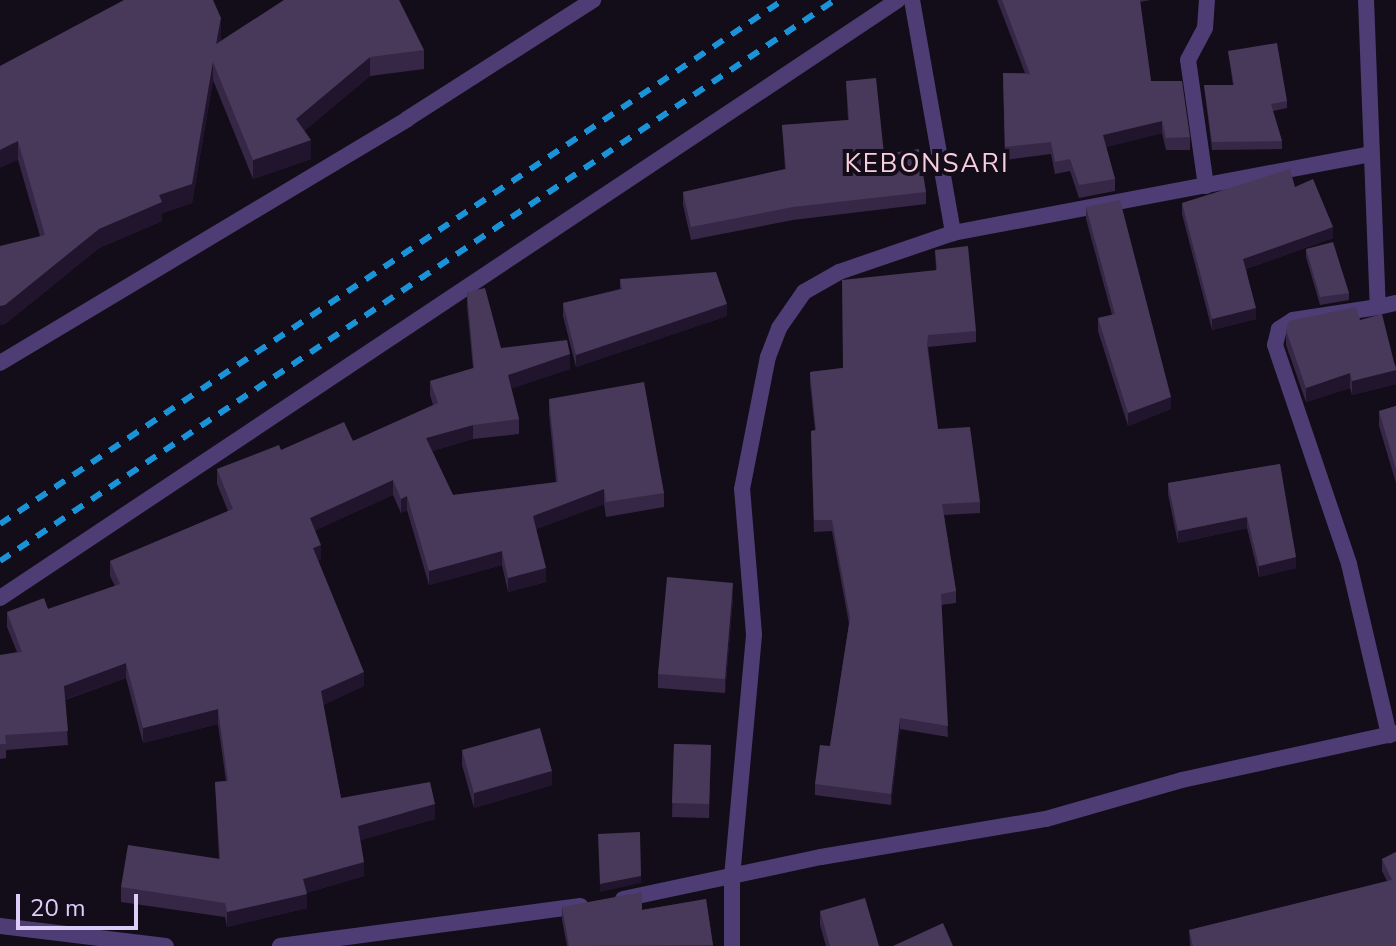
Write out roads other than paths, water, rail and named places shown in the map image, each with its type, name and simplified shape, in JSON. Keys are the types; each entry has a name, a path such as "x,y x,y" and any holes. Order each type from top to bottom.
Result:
{"street":[{"path":"0,363 407,119 593,0"},
{"path":"0,598 898,0"},
{"path":"912,0 953,233"},
{"path":"1206,186 1188,60 1205,28 1207,0"},
{"path":"1366,0 1378,307"},
{"path":"732,946 732,877 754,634 742,489 768,357 779,328 804,292 839,272 953,233 1371,154"},
{"path":"280,946 586,906 1046,819 1182,780 1392,734 1349,564 1275,345 1279,329 1293,320 1396,303"},
{"path":"0,926 166,946"}],"railway":[{"path":"0,524 783,0"},
{"path":"0,561 835,0"}],"district":[{"name":"KEBONSARI","path":"927,164"}]}
